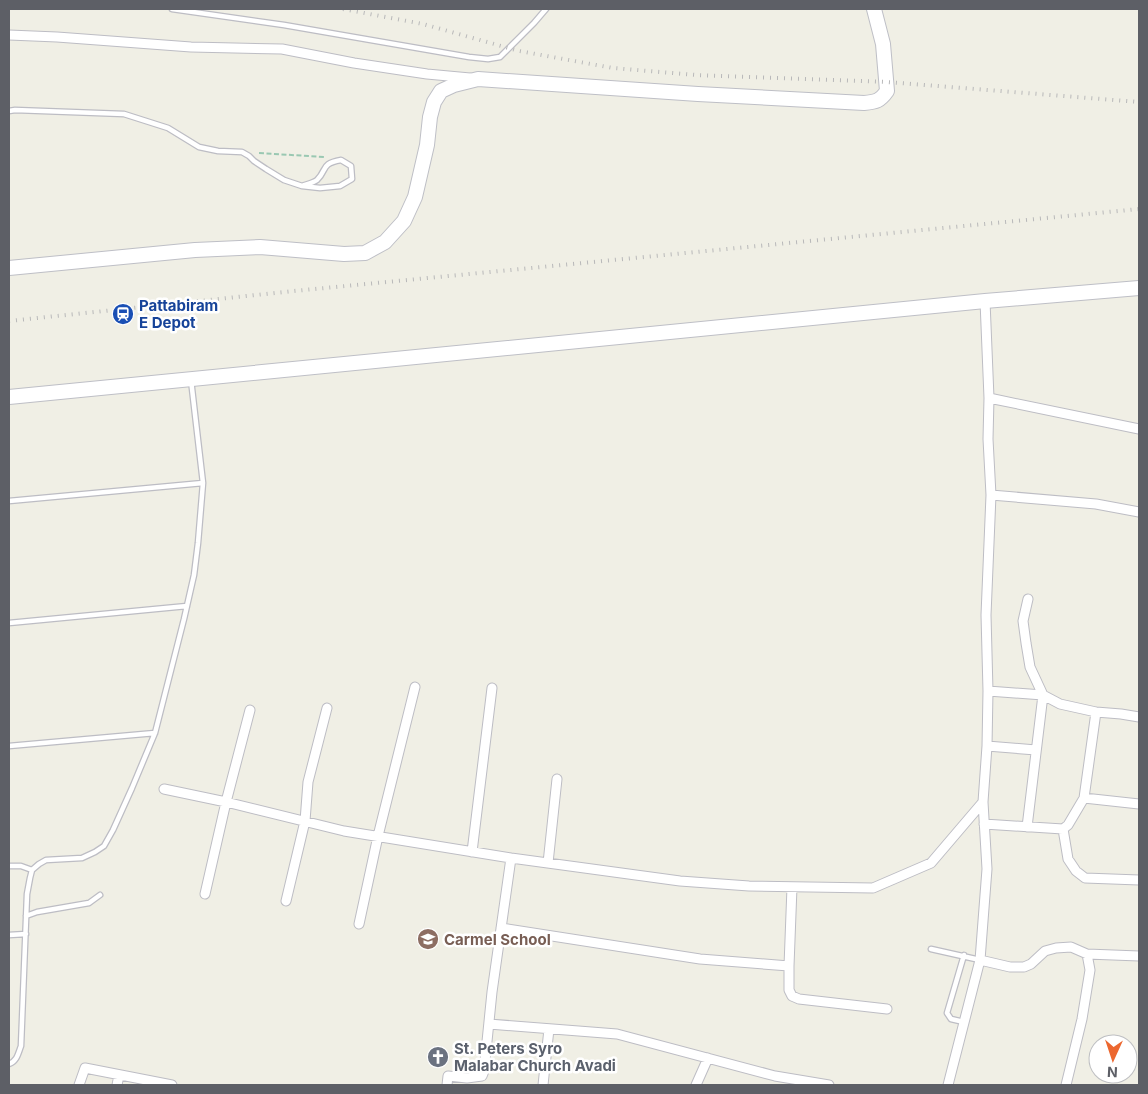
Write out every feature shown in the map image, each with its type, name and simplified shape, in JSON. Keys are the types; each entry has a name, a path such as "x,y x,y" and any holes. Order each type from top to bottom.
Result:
{"main road":[{"path":"9,268 195,250 260,247 344,254 365,253 385,242 404,221 415,197 427,145 430,117 434,102 441,92 454,85 478,79 698,94 875,102 882,98 887,91 883,44 874,9"},
{"path":"9,397 985,301 1139,288"}],"street":[{"path":"9,35 191,47 282,49 354,63 426,74 478,79"},
{"path":"948,1085 980,960 988,869 983,802 987,746 986,615 991,495 985,301"},
{"path":"989,398 1139,430"},
{"path":"991,495 1096,504 1139,512"},
{"path":"1027,827 1043,695 1030,667 1026,643 1023,621 1028,599"},
{"path":"359,924 378,836 415,687"},
{"path":"472,852 492,688"},
{"path":"988,691 1043,695 1060,704 1096,712 1139,717"},
{"path":"286,901 305,821 308,782 327,708"},
{"path":"205,894 250,710"},
{"path":"984,824 1062,829 1068,825 1084,798 1096,712"},
{"path":"987,746 1036,750"},
{"path":"548,864 557,779"},
{"path":"164,789 344,831 548,864 680,881 792,887 873,888 931,863 983,802"},
{"path":"1084,798 1139,804"},
{"path":"1062,829 1068,859 1076,871 1085,878 1139,880"},
{"path":"447,1085 448,1076 467,1078 482,1076 484,1071 511,858"},
{"path":"792,887 789,966 789,990 792,996 799,999 888,1009"},
{"path":"501,928 700,959 789,966"},
{"path":"980,960 1010,967 1024,967 1031,964 1045,951 1071,947 1086,954 1139,956"},
{"path":"1066,1085 1082,1019 1090,970 1086,954"},
{"path":"489,1024 617,1034 775,1076 829,1085"},
{"path":"543,1085 549,1029"},
{"path":"696,1085 708,1058"},
{"path":"79,1085 85,1068 172,1085"},
{"path":"117,1085 119,1075"}],"lane":[{"path":"172,9 284,25 488,59 500,56 546,9"},
{"path":"9,111 124,114 168,128 199,147 218,151 242,152 284,180 302,186 320,188 340,186 352,179 350,166 341,160 328,164 318,179 313,183 302,186"},
{"path":"9,1064 17,1058 21,1046 27,894 32,870 46,860 82,858 104,846 132,788 155,733 194,575 198,542 203,483 191,380"},
{"path":"9,501 203,483"},
{"path":"9,623 187,606"},
{"path":"9,746 155,733"},
{"path":"9,866 21,866 32,870"},
{"path":"26,916 37,912 89,903 100,896"},
{"path":"9,935 26,934"},
{"path":"931,948 980,960"},
{"path":"964,956 947,1013 951,1019 964,1022"}],"path":[{"path":"242,152 341,160"}],"railway":[{"path":"343,9 423,24 519,51 613,68 696,75 887,82 1139,102"},
{"path":"9,321 294,291 1139,209"}],"place":[{"name":"Pattabiram E Depot","path":"123,314"},
{"name":"Carmel School","path":"428,939"},
{"name":"St. Peters Syro Malabar Church Avadi","path":"438,1057"}]}
